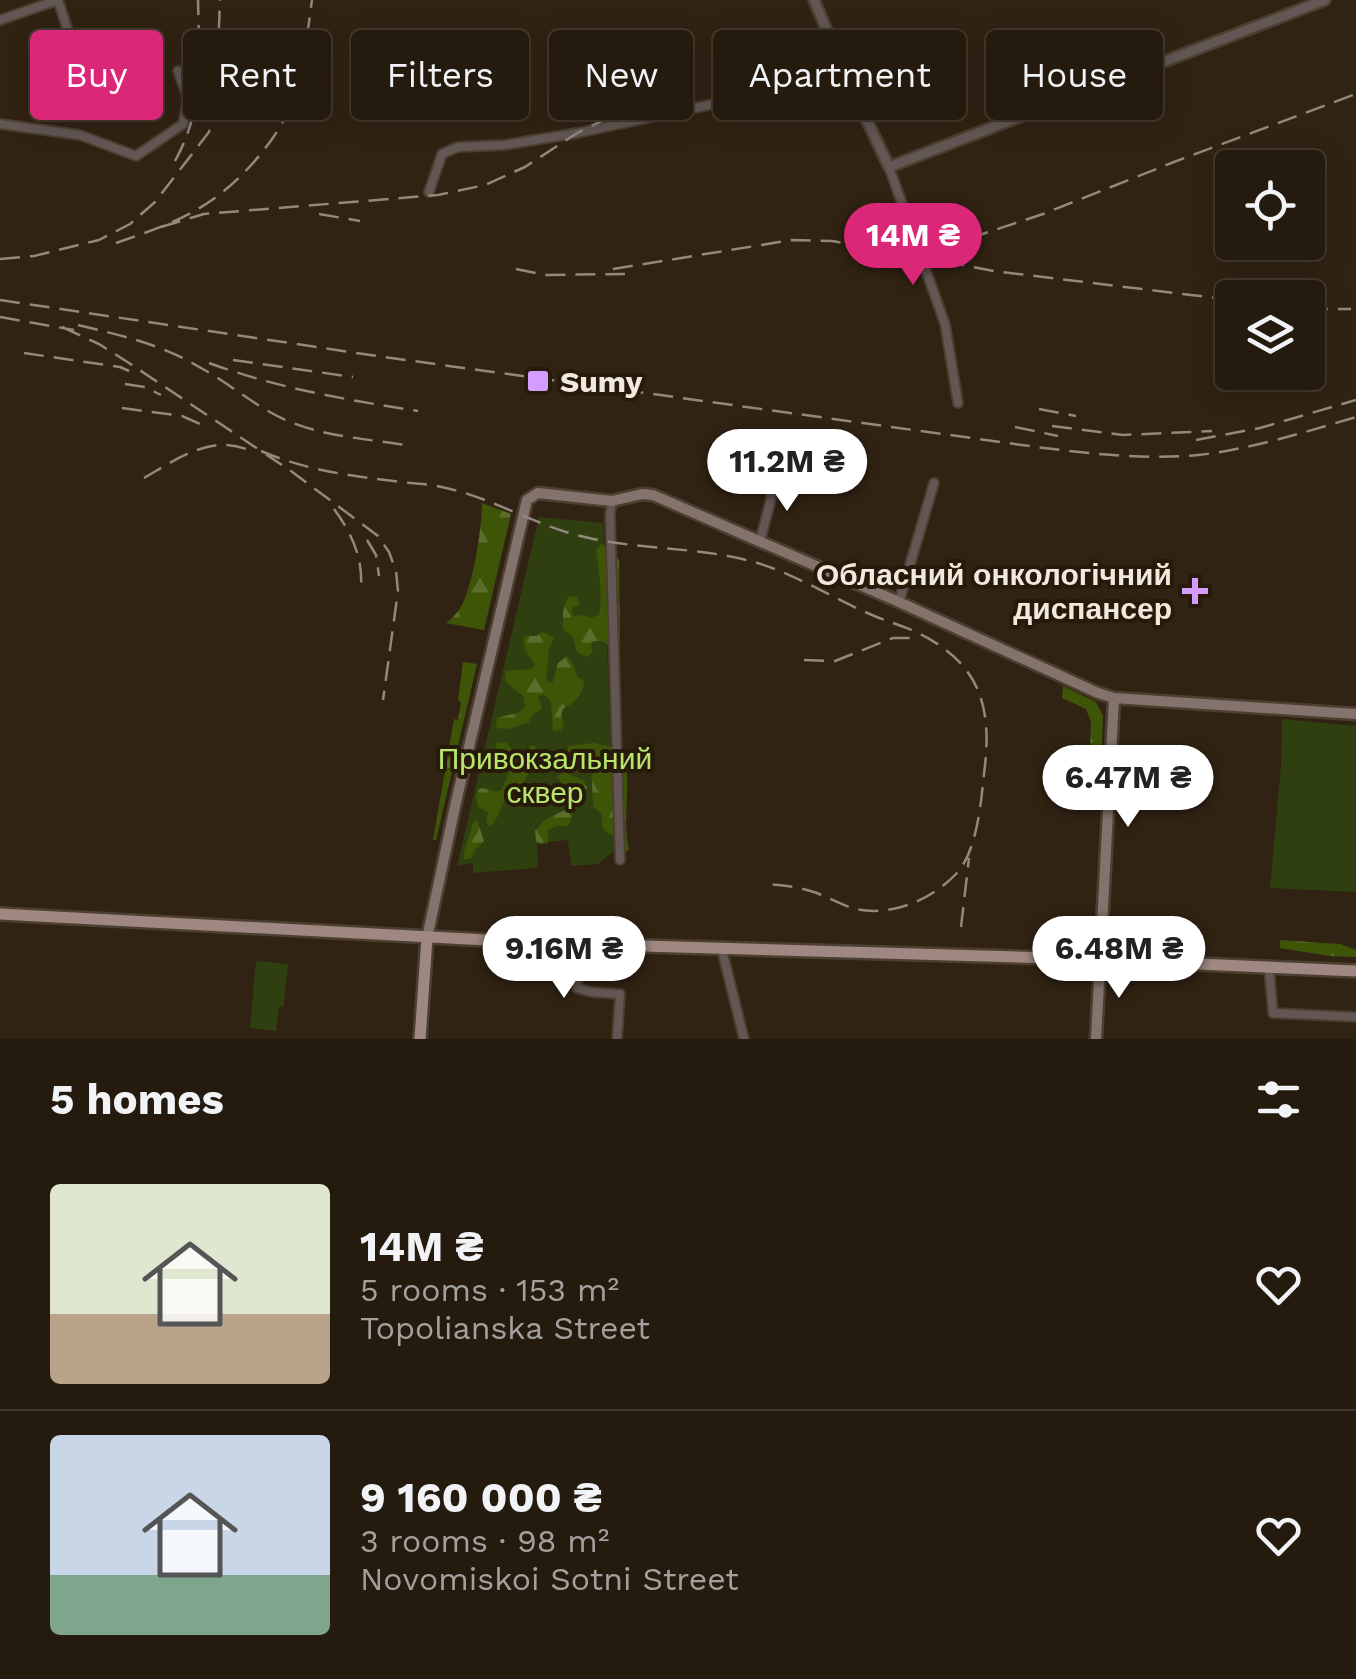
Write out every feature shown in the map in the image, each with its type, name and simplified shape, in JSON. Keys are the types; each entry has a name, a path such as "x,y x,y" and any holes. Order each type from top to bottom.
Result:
{"main road":[{"path":"420,1039 427,938 456,802 527,500 538,493 612,501 642,494 653,496 1114,698 1356,714"},
{"path":"1096,1039 1114,698"},
{"path":"0,914 578,945 1356,971"}],"street":[{"path":"0,20 58,0 68,30"},
{"path":"814,0 827,30"},
{"path":"889,168 1325,0"},
{"path":"0,124 80,135 136,156 183,124 188,98 178,71"},
{"path":"428,192 442,154 458,147 504,145 578,133 713,104"},
{"path":"867,120 889,168 945,324 958,404"},
{"path":"760,541 771,499 769,462 781,464"},
{"path":"899,602 934,483"},
{"path":"612,501 620,860"},
{"path":"578,945 578,988 620,994 617,1039"},
{"path":"722,950 744,1039"},
{"path":"1269,968 1273,1013 1356,1017"}],"green space":[{"path":"482,503 511,514 484,630 446,623 460,609 468,589"},
{"name":"Привокзальний сквер","path":"539,517 603,523 614,851 598,864 571,866 568,840 537,843 538,868 473,873 473,863 457,866"},
{"path":"601,544 612,547 619,561 620,643 618,650 614,650 603,641 593,641 593,652 587,657 577,652 573,637 563,630 563,611 568,597 576,596 580,604 572,608 573,616 599,615 601,591 596,550"},
{"path":"543,632 554,638 546,680 553,682 558,663 567,656 577,677 584,681 582,690 563,709 561,730 553,731 551,702 544,694 538,697 542,708 529,722 508,729 496,728 497,718 520,712 525,706 524,697 506,682 505,671 532,669 535,665 525,648 525,636"},
{"path":"463,662 477,664 433,840 454,719 458,720"},
{"path":"1063,686 1096,702 1103,716 1101,771 1089,774 1091,722 1086,709 1062,698"},
{"path":"1282,719 1356,726 1356,892 1270,888"},
{"path":"499,742 507,743 517,756 532,745 537,755 531,759 526,778 506,799 490,827 486,822 488,812 478,807 476,796 479,789 501,791 511,768 503,751 496,748"},
{"path":"594,743 621,749 625,760 629,850 622,854 616,836 602,827 601,815 593,807 591,758 568,752 568,746"},
{"path":"565,772 584,781 587,788 573,796 569,794 557,776"},
{"path":"567,809 574,811 568,826 548,830 548,843 536,841 535,831 546,819"},
{"path":"477,820 484,841 472,858 464,859 472,824"},
{"path":"1280,940 1340,944 1356,950 1356,957 1280,948"},
{"path":"256,961 288,964 284,1005 279,1008 276,1031 250,1028"}],"railway":[{"path":"175,161 196,102 198,0"},
{"path":"0,259 34,256 99,240 130,224 155,202 209,132 216,104 220,0"},
{"path":"116,243 206,204 264,150 291,105 312,0"},
{"path":"613,269 792,240 914,250 958,242 1043,214 1356,94"},
{"path":"161,227 204,214 438,195 485,185 525,167 604,120"},
{"path":"319,214 360,221"},
{"path":"915,256 994,271 1215,298"},
{"path":"516,269 545,275 625,274"},
{"path":"0,300 377,356 1101,454 1198,455 1278,439 1356,417"},
{"path":"1325,309 1351,309"},
{"path":"0,317 74,330"},
{"path":"78,325 171,353 293,423 335,435 406,445"},
{"path":"62,327 129,363 291,471 378,536 396,571 398,591 383,700"},
{"path":"24,353 129,371"},
{"path":"233,360 353,377"},
{"path":"209,363 286,386 418,411"},
{"path":"125,384 161,395"},
{"path":"1196,440 1260,428 1356,400"},
{"path":"122,408 182,416 209,428"},
{"path":"1039,409 1076,416"},
{"path":"1052,426 1123,435 1212,431"},
{"path":"1015,427 1058,436"},
{"path":"144,478 182,456 209,447 237,446 251,451"},
{"path":"261,451 330,472 446,488 589,538 754,562 914,631 954,657 977,688 986,727 977,827 969,853 956,874 921,899 880,911 852,908 804,889 765,884"},
{"path":"334,509 355,545 361,587"},
{"path":"367,540 376,555 379,576"},
{"path":"804,660 835,661 893,638 913,638"},
{"path":"961,927 969,858"}],"place":[{"name":"Sumy","path":"538,381"},
{"name":"Обласний онкологічний диспансер","path":"1195,591"}]}
